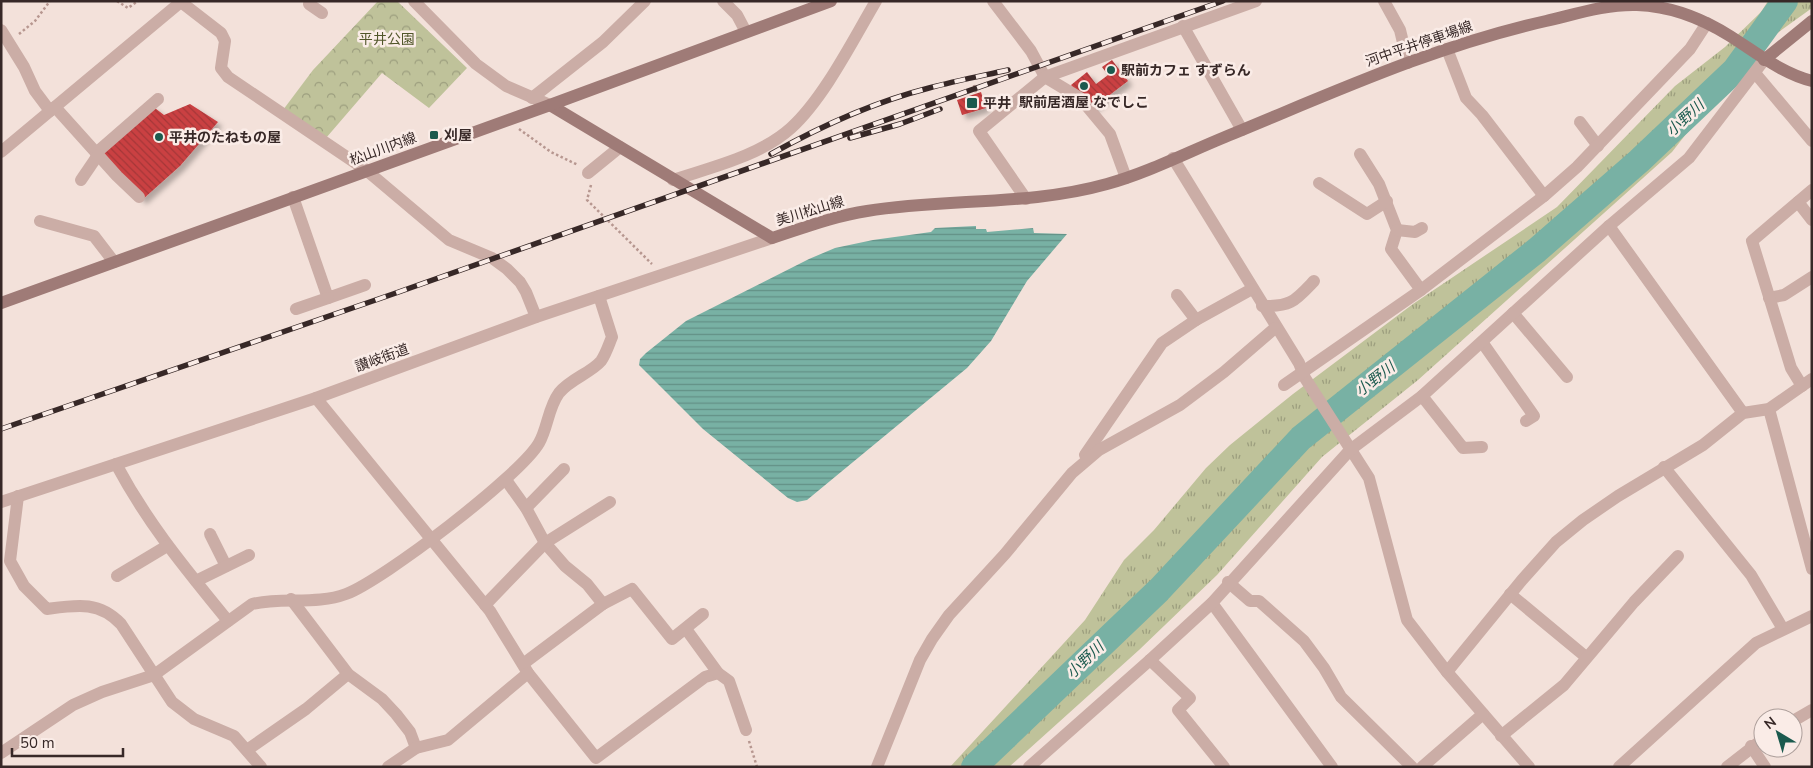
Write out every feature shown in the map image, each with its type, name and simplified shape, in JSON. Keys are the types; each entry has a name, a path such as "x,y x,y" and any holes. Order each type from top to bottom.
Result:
{"main road":[{"name":"松山川内線","path":"1,303 550,105 831,1"},
{"name":"河中平井停車場線","path":"1026,198 1062,194 1126,178 1375,74 1447,49 1526,26 1614,5 1662,8 1707,23 1762,58"},
{"path":"1812,20 1762,58 1800,78 1812,81"},
{"name":"美川松山線","path":"550,105 772,238 865,211 1026,198"}],"street":[{"path":"1,152 182,1 221,33 225,42 221,68 228,77 366,170 449,240 492,258 507,269 526,292 536,317"},
{"path":"414,1 476,64 506,86 550,105"},
{"path":"532,98 602,42 645,1"},
{"path":"723,1 737,15 746,32"},
{"path":"673,180 737,158 765,145 791,128 823,88 876,1"},
{"path":"993,1 1032,51 1045,76 1080,98 1110,134 1126,178"},
{"path":"1026,198 979,131 1045,76 1256,1"},
{"path":"1384,1 1400,30 1408,63"},
{"path":"308,6 322,13"},
{"path":"1284,385 1304,376 1544,196 1598,146 1690,49 1707,23"},
{"path":"1183,26 1242,130"},
{"path":"1,30 24,67 35,91 139,197"},
{"path":"1447,49 1466,98 1482,115 1544,196"},
{"path":"1029,767 1212,603 1228,582 1349,448 1422,396 1609,226 1689,158 1755,73 1762,58"},
{"path":"1755,73 1812,141"},
{"path":"81,180 97,154 158,99"},
{"path":"1580,122 1598,146"},
{"path":"588,173 620,147"},
{"path":"1360,154 1387,201 1397,230 1391,249 1421,290"},
{"path":"1173,158 1275,328 1299,363 1304,376 1369,478 1407,620 1447,672 1529,767"},
{"path":"1319,183 1367,214 1387,201"},
{"path":"1447,672 1510,594 1556,542 1583,520 1664,467 1703,445 1744,413 1769,409 1807,382 1790,368 1752,240 1812,190"},
{"path":"293,197 328,298"},
{"path":"1798,202 1812,220"},
{"path":"40,221 94,236 114,262"},
{"path":"1609,226 1744,413"},
{"path":"1397,230 1415,232 1422,228"},
{"name":"讃岐街道","path":"1,502 316,398 536,317 772,238"},
{"path":"1770,298 1784,295 1812,277"},
{"path":"1262,306 1280,306 1294,302 1314,281"},
{"path":"296,310 365,285"},
{"path":"878,767 920,660 932,638 949,615 1005,554 1072,473 1112,418 1162,343 1196,320 1252,289"},
{"path":"1177,295 1196,320"},
{"path":"1,753 73,704 102,692 154,675 178,660 252,604 270,600 327,598 345,595 366,585 432,538 506,480 539,443 551,408 559,394 571,381 601,361 612,337 599,296"},
{"path":"1513,313 1567,377"},
{"path":"1072,473 1099,450 1180,405 1224,372 1275,328"},
{"path":"1482,342 1534,416 1526,421"},
{"path":"1422,396 1463,448 1482,447"},
{"path":"316,398 485,605 526,668 596,758 705,677 718,673"},
{"path":"1769,409 1812,568"},
{"path":"116,464 136,501 167,546 228,621"},
{"path":"1664,467 1751,575 1783,629"},
{"path":"526,508 564,469"},
{"path":"506,480 526,508 545,543 565,566 587,584 604,604"},
{"path":"18,496 10,561 24,586 47,608 77,604 111,613 122,624 172,702 180,710 201,722 234,736 261,767"},
{"path":"485,605 545,543 610,502"},
{"path":"210,534 226,566"},
{"path":"118,576 167,546"},
{"path":"196,581 249,555"},
{"path":"1501,736 1564,685 1586,657 1678,556"},
{"path":"1228,582 1250,600 1259,601 1304,641 1324,668 1341,697 1412,767"},
{"path":"388,767 416,748 448,740 526,668 604,604 632,589 672,639 703,614"},
{"path":"1510,594 1586,657"},
{"path":"291,599 348,674 382,699 396,714 410,732 416,748"},
{"path":"1212,603 1332,767"},
{"path":"1619,767 1756,642 1812,616"},
{"path":"686,629 718,673 729,681 746,730"},
{"path":"1150,660 1190,698 1178,710 1224,767"},
{"path":"247,750 306,709 348,674"},
{"path":"1422,767 1483,714"},
{"path":"1727,767 1752,746 1765,767"}],"path":[{"path":"8,43 35,21 50,1"},
{"path":"117,1 128,8 138,1"},
{"path":"974,85 976,93"},
{"path":"508,120 531,140 578,164 588,173 591,184 587,200 662,275"},
{"path":"746,730 757,767"}],"green space":[{"name":"平井公園","path":"378,1 397,1 467,68 429,108 382,73 326,138 283,110 313,70"},
{"path":"1768,1 1812,1 1812,8 1765,42 1722,88 1672,152 1418,380 1322,457 1217,575 1139,650 1009,767 950,767 1085,620 1124,560 1154,530 1206,468 1230,445 1293,394 1413,304 1557,207 1675,86 1725,47 1761,12"}],"water":[{"path":"976,226 976,229 986,229 987,232 1033,228 1034,233 1067,234 1027,281 991,341 967,368 807,500 797,502 788,498 703,429 639,365 640,359 646,353 686,321 809,259 835,248 873,240 931,232 935,228"}],"building":[{"path":"1112,60 1128,81 1090,110 1071,85 1087,72 1096,84 1108,75 1102,67"},
{"path":"981,92 986,108 962,115 957,100"},
{"name":"平井のたねもの屋","path":"190,104 218,122 180,166 142,200 96,153 151,105 164,115"}],"waterway":[{"name":"小野川","path":"974,767 1159,590 1301,438 1537,250 1639,161 1735,70 1785,1"}],"railway":[{"path":"1,429 393,294 1223,1"},
{"path":"771,154 828,125 888,100 939,85 1008,70"},
{"path":"850,138 900,124 940,109"}],"place":[{"name":"駅前カフェ すずらん","path":"1111,70"},
{"name":"駅前居酒屋 なでしこ","path":"1084,86"},
{"name":"平井","path":"972,103"},
{"name":"刈屋","path":"434,135"},
{"name":"平井のたねもの屋","path":"159,137"}]}
